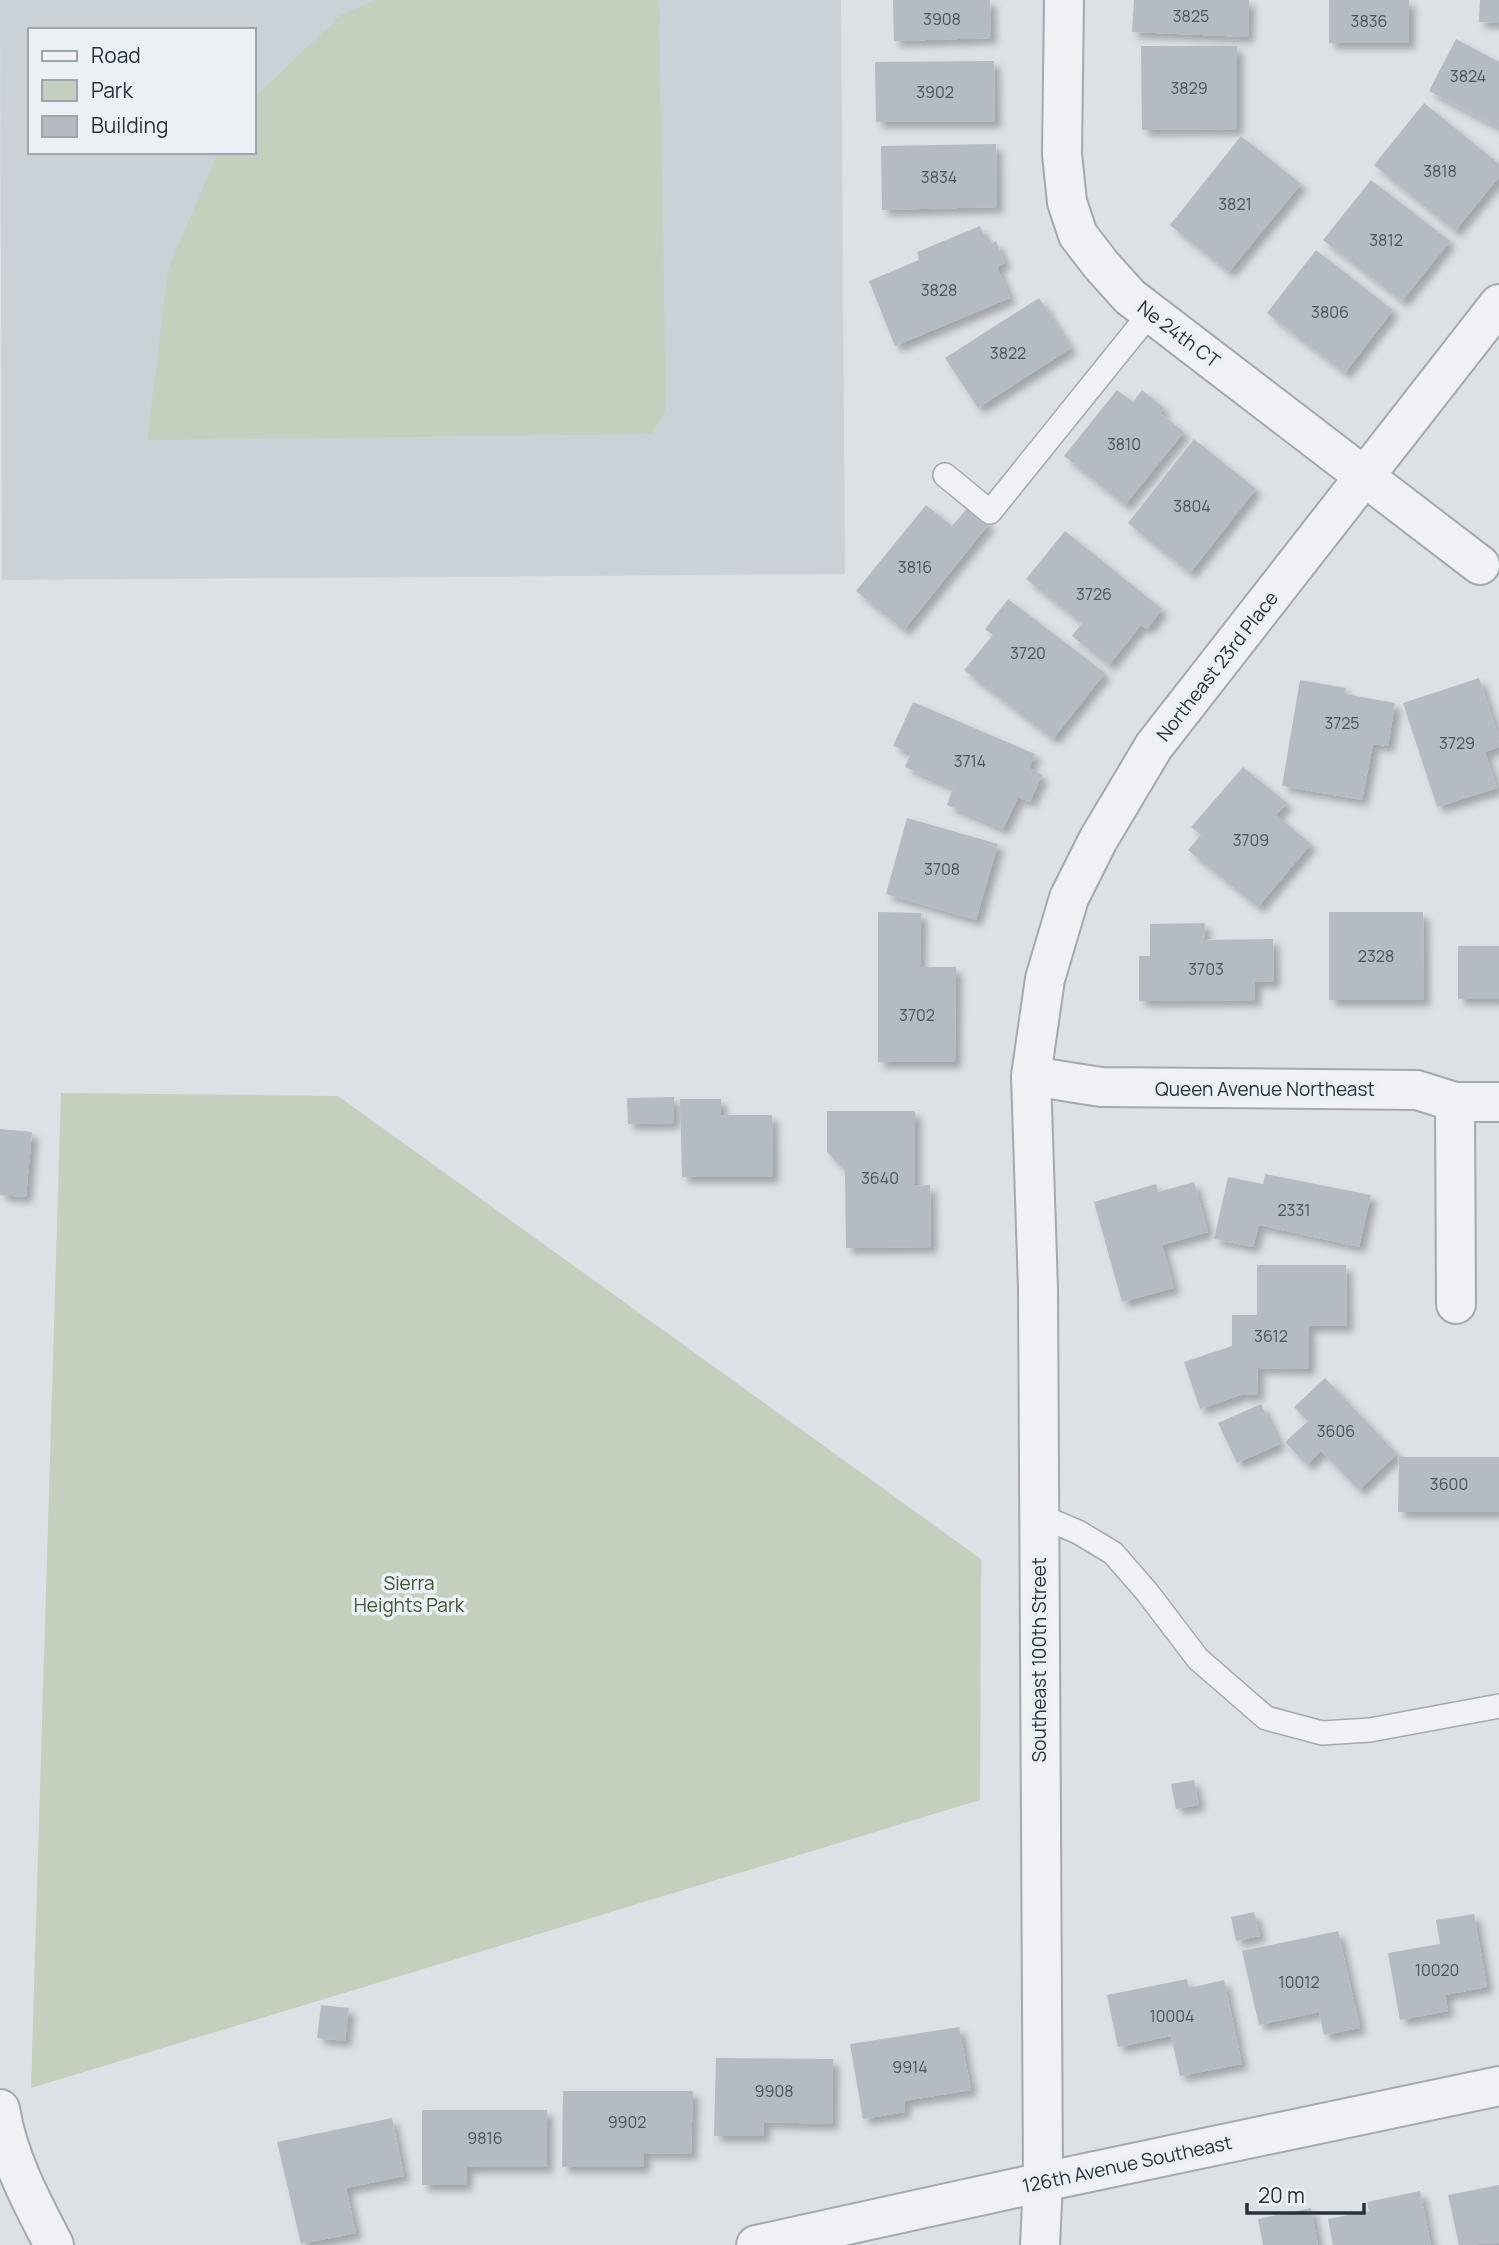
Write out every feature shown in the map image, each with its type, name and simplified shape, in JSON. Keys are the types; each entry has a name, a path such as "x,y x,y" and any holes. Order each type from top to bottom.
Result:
{"street":[{"name":"Ne 24th CT","path":"1064,0 1062,154 1067,202 1078,235 1130,297 1480,565"},
{"name":"Northeast 23rd Place","path":"1031,1076 1049,967 1069,898 1098,840 1154,746 1499,304"},
{"name":"Queen Avenue Northeast","path":"1031,1076 1101,1087 1417,1090 1455,1102 1499,1102"},
{"name":"Southeast 100th Street","path":"1031,1076 1038,1289 1043,2182 1040,2245"},
{"path":"1455,1102 1456,1304"},
{"name":"126th Avenue Southeast","path":"756,2245 1499,2086"},
{"path":"0,2109 5,2137 23,2184 54,2245"}],"lane":[{"path":"945,475 990,512 1151,312"},
{"path":"1038,1516 1079,1532 1113,1553 1147,1592 1198,1659 1266,1718 1322,1733 1370,1730 1499,1706"}],"shaded area":[{"path":"0,0 841,0 845,574 2,580"}],"green space":[{"path":"375,0 659,0 666,410 651,434 147,440 168,270 217,154 256,154 256,96 341,15"},
{"name":"Sierra Heights Park","path":"61,1093 338,1096 981,1559 980,1800 31,2088"}],"building":[{"path":"893,0 990,0 991,38 894,41"},
{"path":"1134,0 1249,0 1248,37 1132,32"},
{"path":"1329,0 1409,0 1409,43 1329,43"},
{"path":"1480,0 1499,0 1499,23 1479,22"},
{"path":"1456,39 1499,62 1499,128 1429,91"},
{"path":"1141,46 1237,46 1237,129 1142,130"},
{"path":"994,61 995,122 876,122 875,62"},
{"path":"1424,103 1499,164 1499,177 1455,231 1374,165"},
{"path":"1241,136 1301,184 1229,272 1170,225"},
{"path":"996,144 997,207 882,210 881,146"},
{"path":"1371,180 1450,241 1402,301 1323,240"},
{"path":"980,226 988,245 996,241 1005,263 997,267 1010,298 895,346 869,281 919,260 917,252"},
{"path":"1316,250 1393,310 1345,373 1267,313"},
{"path":"1039,298 1071,348 978,408 945,358"},
{"path":"1117,390 1133,402 1142,390 1164,408 1160,413 1184,432 1125,505 1064,456"},
{"path":"1194,439 1256,489 1190,573 1128,523"},
{"path":"926,505 952,526 968,507 989,524 904,630 856,591"},
{"path":"1065,531 1162,609 1147,629 1141,625 1109,665 1072,636 1082,623 1026,579"},
{"path":"1008,599 1105,673 1053,739 964,670 993,635 985,629"},
{"path":"1479,678 1499,738 1499,747 1485,752 1497,788 1437,807 1403,703"},
{"path":"1300,680 1346,688 1345,694 1395,703 1388,746 1373,744 1362,800 1282,786"},
{"path":"913,702 1035,754 1029,768 1042,775 1030,802 1018,797 1003,829 947,805 953,788 905,767 911,753 893,746"},
{"path":"1243,767 1287,803 1276,815 1311,844 1258,907 1188,850 1201,835 1191,827"},
{"path":"907,818 998,844 976,920 886,894"},
{"path":"878,912 921,913 920,967 956,967 955,1062 878,1062"},
{"path":"1329,912 1423,912 1424,1000 1329,1000"},
{"path":"1205,923 1204,940 1273,939 1274,982 1255,982 1255,1000 1139,1001 1139,956 1150,956 1150,924"},
{"path":"1458,946 1499,946 1499,999 1458,999"},
{"path":"674,1097 674,1123 628,1124 627,1098"},
{"path":"680,1099 721,1099 721,1115 772,1115 773,1177 682,1177"},
{"path":"827,1111 915,1111 915,1186 930,1185 931,1247 846,1248 845,1170 827,1152"},
{"path":"0,1129 32,1132 26,1197 0,1195"},
{"path":"1265,1174 1371,1195 1359,1247 1259,1225 1253,1247 1214,1239 1228,1177 1263,1184"},
{"path":"1194,1182 1208,1232 1162,1245 1174,1288 1122,1302 1094,1202 1156,1184 1158,1192"},
{"path":"1257,1265 1346,1265 1347,1326 1309,1326 1309,1369 1258,1368 1258,1395 1241,1395 1200,1409 1184,1362 1232,1346 1232,1315 1257,1315"},
{"path":"1325,1378 1397,1454 1359,1490 1321,1451 1307,1465 1285,1442 1308,1421 1294,1407"},
{"path":"1261,1404 1280,1444 1237,1463 1218,1423"},
{"path":"1399,1457 1499,1457 1499,1512 1398,1512"},
{"path":"1194,1780 1199,1805 1176,1809 1171,1784"},
{"path":"1254,1912 1260,1936 1236,1941 1231,1917"},
{"path":"1474,1914 1487,1987 1445,1995 1448,2011 1400,2020 1388,1953 1440,1944 1436,1920"},
{"path":"1338,1931 1360,2028 1324,2035 1319,2012 1259,2025 1242,1951"},
{"path":"1187,1979 1189,1988 1224,1980 1242,2064 1180,2076 1171,2036 1118,2047 1107,1995"},
{"path":"321,2005 349,2008 345,2041 317,2038"},
{"path":"959,2027 971,2090 904,2101 905,2112 863,2119 850,2044"},
{"path":"716,2058 833,2059 832,2124 764,2122 764,2136 714,2136"},
{"path":"563,2091 693,2091 691,2154 644,2153 644,2167 562,2167"},
{"path":"422,2110 547,2110 547,2167 467,2167 466,2185 422,2185"},
{"path":"392,2118 404,2176 346,2188 356,2233 301,2244 277,2142"},
{"path":"1499,2185 1499,2243 1459,2245 1448,2195"},
{"path":"1420,2191 1431,2245 1333,2245 1328,2219 1369,2211 1367,2202"},
{"path":"1311,2208 1318,2245 1263,2245 1258,2219"}]}
